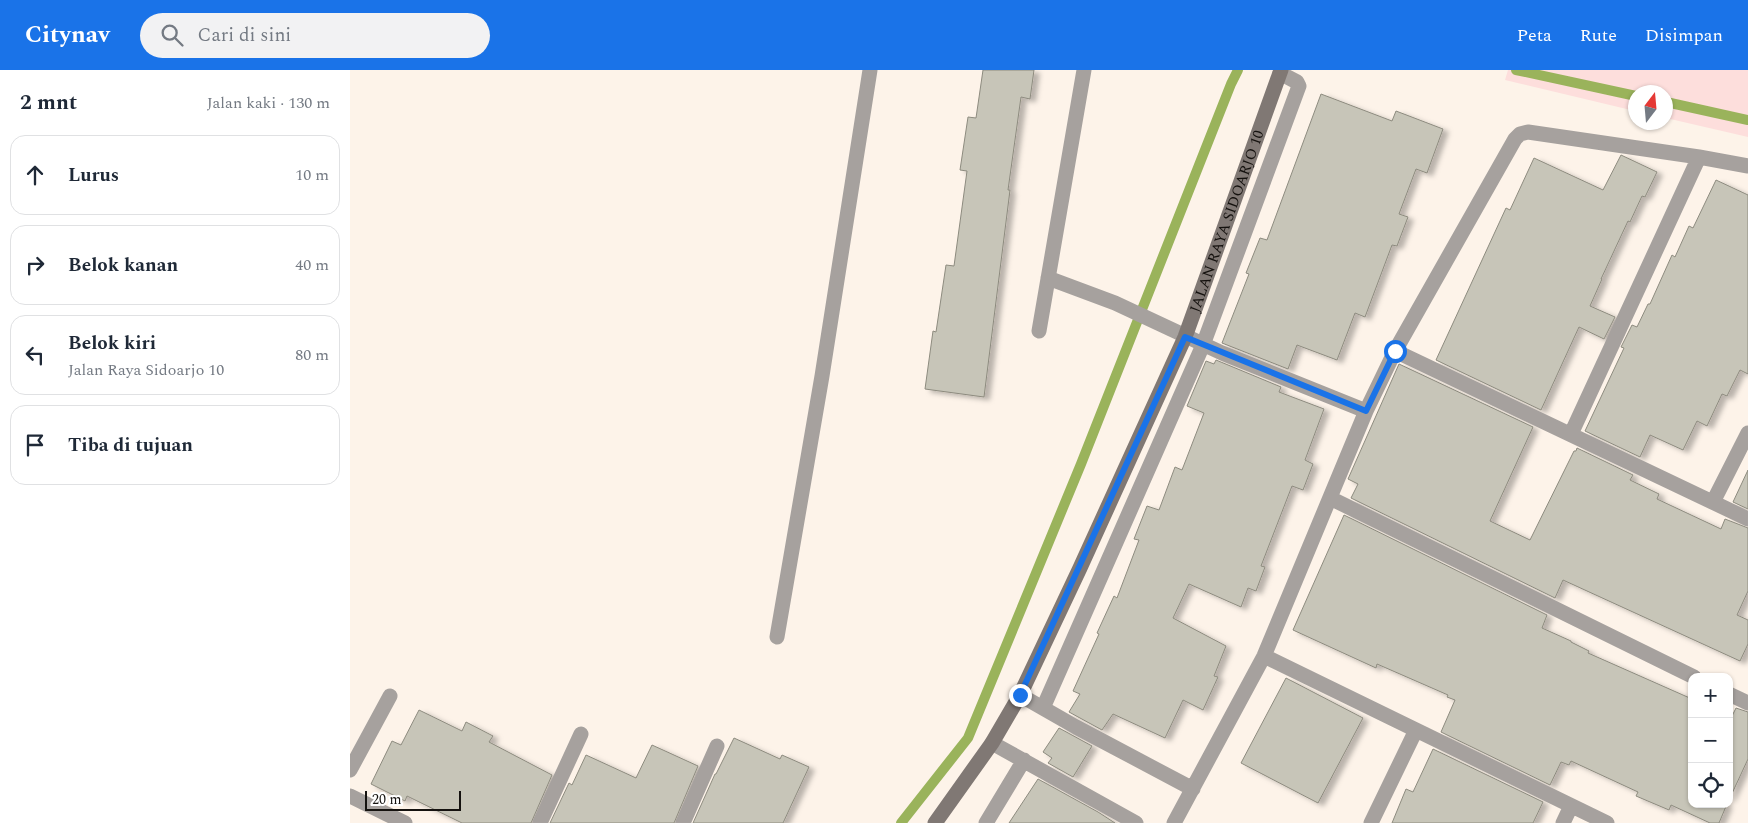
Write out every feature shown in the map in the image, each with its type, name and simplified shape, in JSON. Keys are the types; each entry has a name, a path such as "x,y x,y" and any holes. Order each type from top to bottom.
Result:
{"street":[{"path":"777,637 823,366 870,70"},
{"path":"1039,331 1084,70"},
{"path":"1044,708 1203,345 1299,86 1298,82 1280,72"},
{"name":"JALAN RAYA SIDOARJO 10","path":"935,823 992,743 1020,695 1185,337 1280,72"},
{"path":"1174,823 1264,656 1366,411 1395,351 1514,139 1520,134 1528,132 1748,166"},
{"path":"1571,434 1699,157"},
{"path":"1048,278 1115,303 1203,345 1366,411"},
{"path":"1395,351 1748,519"},
{"path":"1713,502 1748,434"},
{"path":"1330,498 1688,674"},
{"path":"1264,656 1607,823"},
{"path":"1020,695 1193,789"},
{"path":"350,770 390,696"},
{"path":"1733,696 1748,703"},
{"path":"1372,823 1416,730"},
{"path":"540,823 581,734"},
{"path":"992,743 1136,823"},
{"path":"683,823 717,746"},
{"path":"986,823 1024,760"},
{"path":"350,796 405,823"},
{"path":"1563,823 1571,806"}],"shaded area":[{"path":"1508,70 1748,70 1748,137 1673,120 1673,85 1628,85 1628,109 1505,80"}],"building":[{"path":"983,70 1034,70 1030,99 1021,97 1008,190 1010,190 984,397 925,389 933,331 936,332 946,265 954,266 967,171 960,170 968,117 976,118"},
{"path":"1321,94 1392,121 1396,111 1443,129 1427,173 1416,169 1399,214 1408,217 1397,246 1392,245 1365,317 1355,313 1337,360 1297,345 1288,369 1222,343 1249,274 1246,273 1260,238 1267,240"},
{"path":"1621,155 1657,172 1645,197 1642,196 1630,222 1628,221 1590,306 1615,317 1604,339 1579,327 1541,410 1436,360 1506,208 1510,210 1534,158 1603,190"},
{"path":"1716,180 1748,195 1748,374 1740,370 1727,396 1722,394 1707,426 1697,421 1683,450 1650,435 1640,457 1585,431 1624,348 1621,347 1632,325 1637,327 1648,304 1650,304 1672,255 1675,257 1689,226 1693,228"},
{"path":"1216,360 1281,387 1279,392 1324,409 1305,460 1313,464 1303,490 1292,486 1261,566 1265,567 1256,591 1248,588 1241,607 1189,584 1173,618 1226,646 1214,676 1218,677 1203,710 1183,700 1165,738 1113,714 1102,730 1069,712 1080,694 1073,691 1114,596 1117,598 1139,540 1134,539 1147,506 1159,510 1175,467 1182,470 1204,413 1187,406 1206,361 1214,364"},
{"path":"1399,364 1533,427 1490,521 1530,540 1577,448 1633,475 1630,480 1659,494 1657,499 1721,529 1725,519 1748,528 1748,591 1737,615 1748,620 1748,644 1740,661 1563,580 1555,598 1351,498 1358,484 1348,479"},
{"path":"1748,470 1748,509 1733,502"},
{"path":"1344,515 1547,615 1542,628 1571,641 1589,651 1588,653 1688,697 1688,808 1725,808 1719,823 1710,823 1671,805 1669,810 1636,796 1638,792 1571,761 1569,765 1561,762 1550,785 1441,732 1455,700 1447,697 1448,695 1377,664 1376,668 1293,630"},
{"path":"1286,678 1363,718 1318,803 1241,763"},
{"path":"1736,708 1748,712 1748,759 1733,791 1733,718"},
{"path":"419,710 462,731 466,722 493,736 489,742 552,775 531,823 462,823 407,796 405,801 371,784 392,741 401,745"},
{"path":"1059,728 1092,746 1073,777 1048,763 1052,758 1043,752"},
{"path":"734,738 780,759 782,755 809,767 783,823 693,823"},
{"path":"652,745 698,766 674,823 550,823 569,783 572,785 586,755 636,778"},
{"path":"1433,749 1543,802 1533,823 1392,823 1406,789 1413,792"},
{"path":"1038,779 1098,812 1115,823 1009,823"}],"waterway":[{"path":"901,823 968,738 1081,464 1238,70"},
{"path":"1516,70 1628,94"},
{"path":"1673,104 1748,120"}],"route":[{"path":"1020,695 1185,337 1366,411 1395,351"}]}
